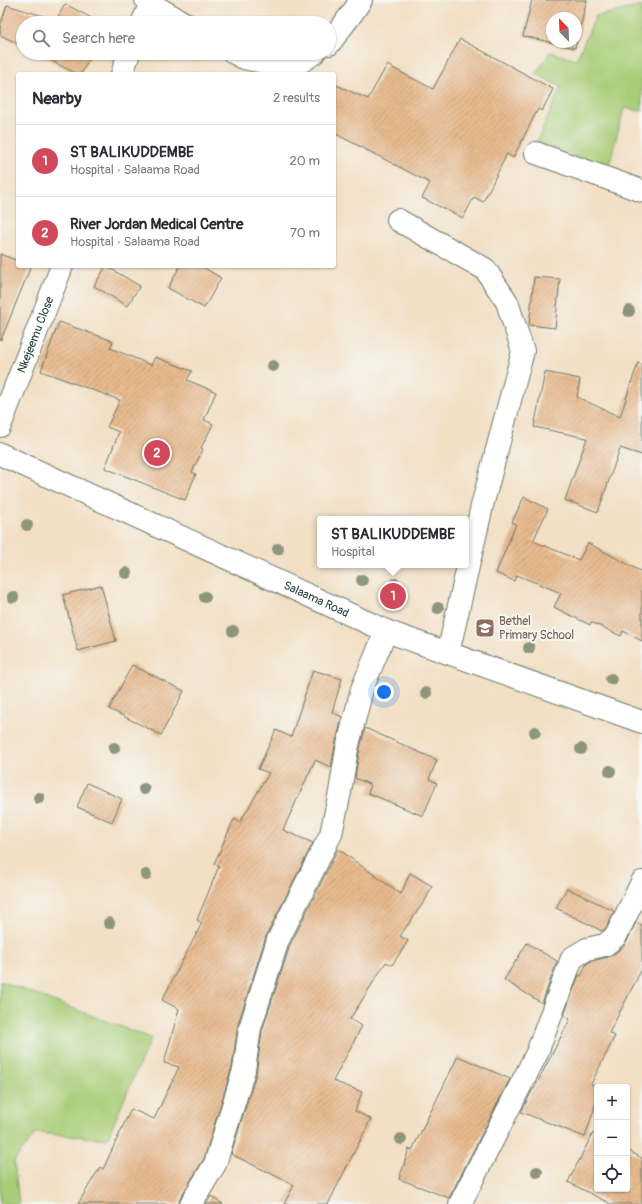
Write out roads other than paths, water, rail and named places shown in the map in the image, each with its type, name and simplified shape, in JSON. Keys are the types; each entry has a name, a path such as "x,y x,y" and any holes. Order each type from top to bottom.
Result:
{"street":[{"path":"336,35 361,0"},
{"path":"146,9 165,16"},
{"path":"123,72 127,60"},
{"path":"253,60 272,64 304,60"},
{"path":"536,153 642,191"},
{"path":"398,220 485,269 507,302 523,351 482,506 469,562"},
{"name":"Nkejeemu Close","path":"0,426 61,268"},
{"name":"Salaama Road","path":"0,454 386,631 642,722"},
{"path":"448,653 468,568"},
{"path":"191,1204 215,1164 244,1070 250,1028 278,940 332,834 347,749 360,696 386,631"},
{"path":"460,1204 537,1053 572,958 587,949 605,945 616,936 642,882"}],"place":[{"name":"River Jordan Medical Centre","path":"157,453"},
{"name":"ST BALIKUDDEMBE","path":"393,596"},
{"name":"Bethel Primary School","path":"485,628"}]}
